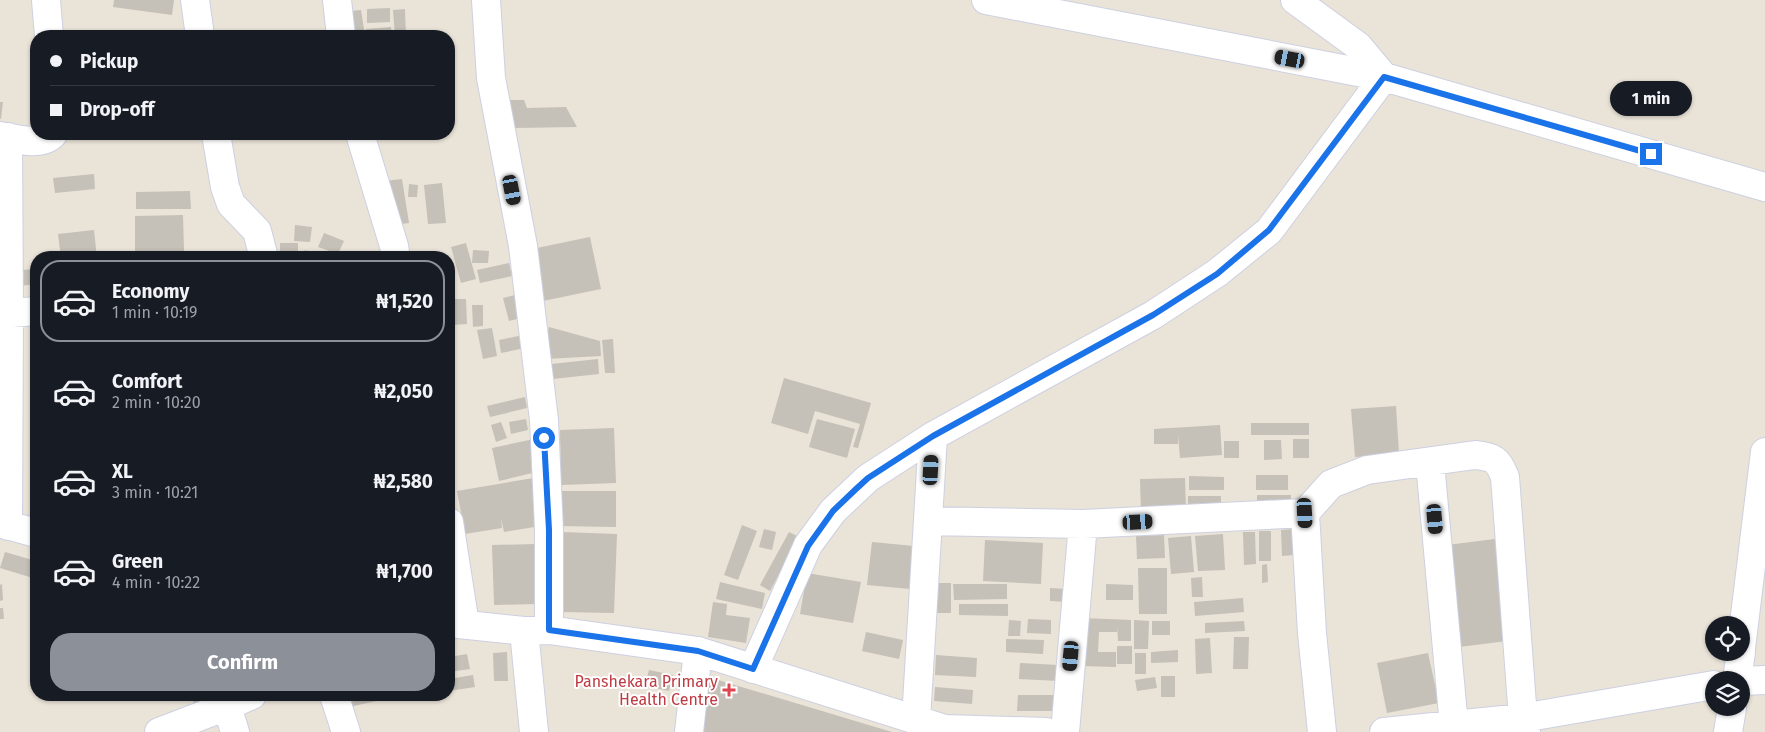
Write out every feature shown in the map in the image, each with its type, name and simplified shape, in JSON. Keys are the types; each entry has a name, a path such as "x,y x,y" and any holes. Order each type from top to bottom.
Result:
{"street":[{"path":"46,0 48,30"},
{"path":"195,0 199,30"},
{"path":"337,0 340,30"},
{"path":"486,0 491,78 523,246 544,420 549,530 527,731"},
{"path":"986,0 1384,77 1765,186"},
{"path":"1295,0 1358,46 1384,77"},
{"path":"753,669 808,546 833,511 868,478 933,436 1153,315 1217,274 1269,230 1384,77"},
{"path":"30,140 4,137 4,524 30,531"},
{"path":"217,140 225,187 231,204 257,231 262,251"},
{"path":"362,140 395,251"},
{"path":"5,313 30,311"},
{"path":"916,720 933,436"},
{"path":"1745,616 1765,452"},
{"path":"1322,732 1312,633 1305,513 1331,484 1367,470 1430,463 1475,455 1490,456 1499,464 1505,478 1524,725"},
{"path":"1430,463 1446,728"},
{"path":"928,521 1083,524 1305,513"},
{"path":"1064,732 1083,524"},
{"path":"455,598 457,624 537,630 698,651 944,730 1046,732"},
{"path":"689,732 698,651"},
{"path":"1750,681 1765,680"},
{"path":"1384,732 1524,725 1705,687"},
{"path":"159,732 239,701"},
{"path":"336,701 346,732"},
{"path":"228,706 235,732"},
{"path":"1728,732 1731,716"}],"building":[{"path":"114,0 174,0 172,15 113,7"},
{"path":"390,8 390,22 367,23 367,9"},
{"path":"405,9 406,30 395,30 393,10"},
{"path":"361,10 364,30 354,30 351,11"},
{"path":"391,27 391,30 366,30"},
{"path":"509,100 524,100 527,108 566,107 577,127 514,128"},
{"path":"0,102 3,102 1,119 0,119"},
{"path":"94,174 95,189 55,193 53,178"},
{"path":"402,179 409,223 393,225 385,181"},
{"path":"442,183 446,223 428,224 424,185"},
{"path":"409,184 418,185 417,197 408,197"},
{"path":"190,191 191,209 136,209 136,192"},
{"path":"183,215 184,251 135,251 135,216"},
{"path":"295,225 312,227 310,242 294,241"},
{"path":"94,230 96,251 60,251 58,234"},
{"path":"324,233 344,241 339,251 329,251 318,247"},
{"path":"590,237 601,289 543,301 532,249"},
{"path":"280,243 298,243 298,251 280,251"},
{"path":"466,243 476,279 461,283 455,261 455,251 452,251 451,247"},
{"path":"473,250 489,251 488,263 472,263"},
{"path":"509,263 512,276 480,283 477,270"},
{"path":"30,269 30,285 20,286 19,270"},
{"path":"519,294 525,317 509,321 503,298"},
{"path":"455,299 466,299 467,324 455,325"},
{"path":"472,305 483,305 483,326 473,327"},
{"path":"549,327 600,341 601,356 546,359 544,344"},
{"path":"492,328 497,356 483,359 477,330"},
{"path":"523,335 525,348 501,353 499,340"},
{"path":"613,339 615,373 605,373 602,340"},
{"path":"598,359 599,374 553,379 551,364"},
{"path":"784,378 871,403 858,448 853,447 860,424 815,411 808,434 771,423"},
{"path":"525,397 527,408 490,417 487,406"},
{"path":"1396,406 1399,454 1355,457 1351,409"},
{"path":"526,419 528,430 511,434 509,422"},
{"path":"817,419 855,429 847,458 809,447"},
{"path":"501,422 507,438 496,442 491,425"},
{"path":"1251,423 1309,423 1309,435 1251,435"},
{"path":"1220,425 1222,455 1180,458 1178,434 1178,444 1154,444 1154,429"},
{"path":"614,428 616,483 561,485 560,430"},
{"path":"534,439 541,471 499,481 492,448"},
{"path":"1293,439 1309,439 1309,458 1293,458"},
{"path":"1264,440 1281,440 1282,459 1264,460"},
{"path":"1224,441 1239,441 1239,458 1224,458"},
{"path":"1256,475 1288,475 1288,490 1256,490"},
{"path":"1189,476 1224,477 1224,490 1189,490"},
{"path":"539,477 547,525 504,532 501,518 502,528 465,534 457,491"},
{"path":"1185,478 1186,510 1141,512 1140,479"},
{"path":"558,491 616,491 616,527 558,526"},
{"path":"1257,495 1291,495 1291,508 1257,508"},
{"path":"1188,496 1221,496 1221,510 1188,510"},
{"path":"742,525 757,531 738,580 724,575"},
{"path":"764,529 776,532 772,550 759,547"},
{"path":"1293,529 1294,555 1282,556 1281,530"},
{"path":"1259,531 1271,531 1271,561 1259,561"},
{"path":"561,532 617,534 614,613 559,612"},
{"path":"789,532 799,537 770,591 760,585"},
{"path":"1243,532 1255,532 1256,564 1244,565"},
{"path":"1223,534 1225,570 1198,571 1195,536"},
{"path":"1164,535 1165,558 1137,559 1136,536"},
{"path":"1191,536 1194,572 1171,574 1168,538"},
{"path":"1495,539 1507,641 1459,647 1447,545"},
{"path":"985,540 1043,543 1041,584 983,581"},
{"path":"872,542 914,546 910,589 867,585"},
{"path":"535,544 536,604 494,605 492,545"},
{"path":"5,552 30,559 30,577 0,568"},
{"path":"1267,564 1268,582 1262,583 1262,565"},
{"path":"1138,568 1167,568 1167,614 1139,614"},
{"path":"807,573 861,582 853,623 800,614"},
{"path":"1202,577 1203,597 1192,597 1191,578"},
{"path":"720,582 765,593 762,609 716,599"},
{"path":"937,583 951,583 951,613 937,613"},
{"path":"2,584 3,600 0,601 0,585"},
{"path":"953,584 1007,584 1007,599 954,600"},
{"path":"1106,584 1133,585 1133,600 1106,600"},
{"path":"1050,588 1067,589 1067,602 1050,601"},
{"path":"1243,598 1244,612 1195,616 1194,602"},
{"path":"713,602 727,604 726,615 750,618 746,643 708,637"},
{"path":"959,604 1008,604 1008,616 959,615"},
{"path":"0,608 3,608 4,619 0,619"},
{"path":"1082,618 1131,620 1131,641 1118,641 1117,625 1117,632 1099,632 1098,652 1116,652 1116,667 1081,666"},
{"path":"1028,619 1051,620 1051,634 1027,633"},
{"path":"1009,620 1021,621 1020,636 1008,636"},
{"path":"1134,620 1149,621 1148,649 1134,649"},
{"path":"1152,621 1170,621 1170,635 1152,635"},
{"path":"1244,621 1245,631 1205,633 1205,623"},
{"path":"866,632 903,640 899,659 862,651"},
{"path":"1234,637 1249,637 1248,669 1233,669"},
{"path":"1210,638 1212,673 1196,674 1195,639"},
{"path":"1006,639 1044,640 1043,654 1006,652"},
{"path":"1117,646 1132,646 1132,664 1117,664"},
{"path":"1178,650 1178,662 1151,663 1151,652"},
{"path":"507,652 508,681 494,681 493,653"},
{"path":"1135,653 1146,653 1146,674 1135,674"},
{"path":"1428,653 1439,703 1387,713 1377,663"},
{"path":"467,654 470,669 455,671 455,656"},
{"path":"936,655 977,658 976,677 935,675"},
{"path":"1020,663 1059,665 1059,681 1019,679"},
{"path":"649,670 673,675 669,691 645,686"},
{"path":"473,675 475,687 455,690 455,678"},
{"name":"Panshekara Primary Health Centre","path":"705,676 892,732 704,732 702,705"},
{"path":"1161,676 1175,676 1175,697 1161,697"},
{"path":"1155,677 1157,688 1137,691 1135,680"},
{"path":"935,687 973,690 972,704 934,701"},
{"path":"1018,695 1053,695 1053,711 1017,711"},
{"path":"193,701 217,701 195,709"},
{"path":"348,701 377,701 349,707"}],"place":[{"name":"Panshekara Primary Health Centre","path":"729,690"}],"route":[{"path":"544,438 549,530 549,630 698,651 753,669 808,546 833,511 856,489 868,478 933,436 1153,315 1217,274 1269,230 1384,77 1651,154"}]}
